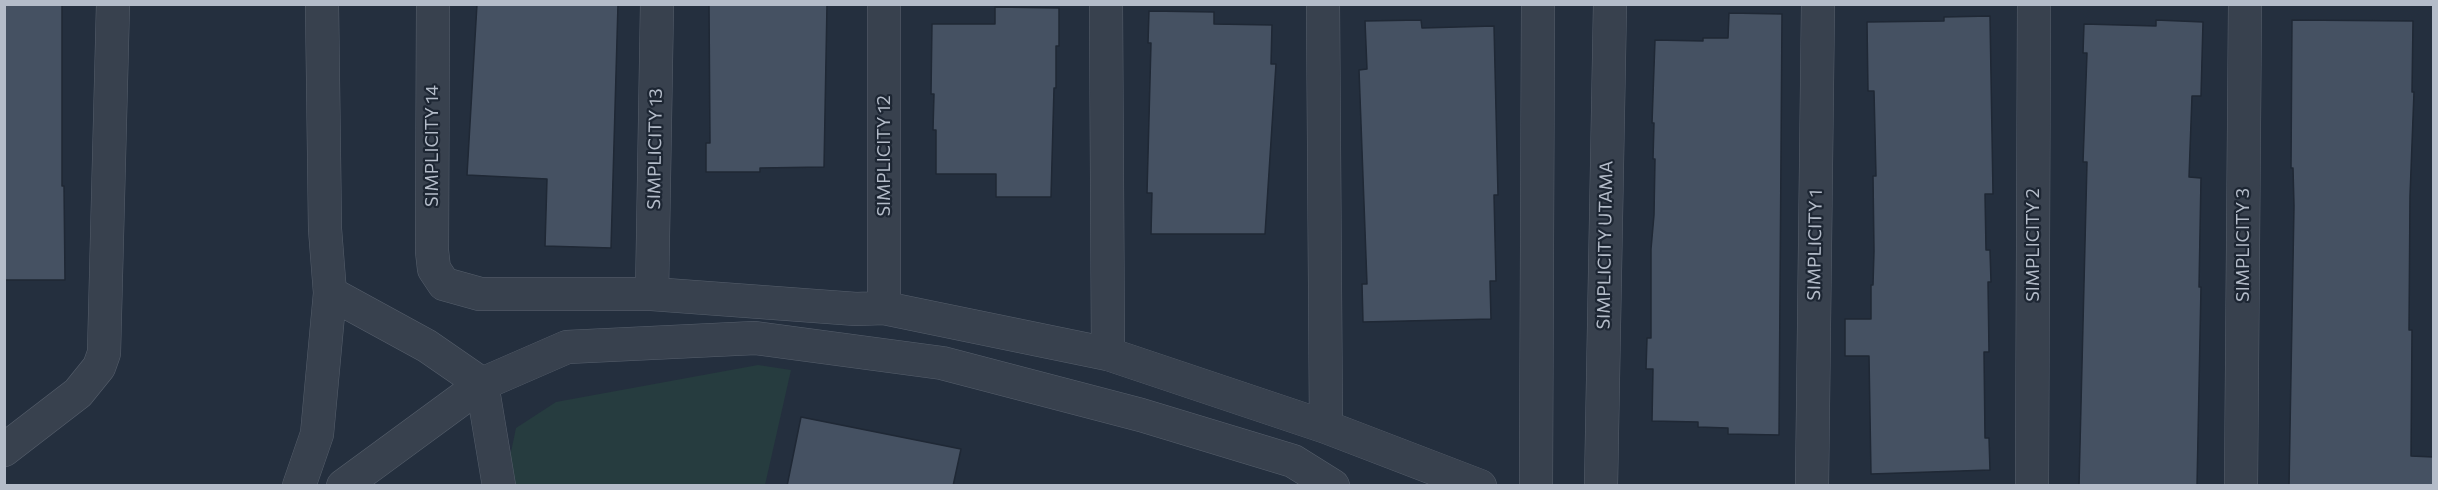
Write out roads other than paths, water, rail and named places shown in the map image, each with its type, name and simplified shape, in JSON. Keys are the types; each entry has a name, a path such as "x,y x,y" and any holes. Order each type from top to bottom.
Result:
{"street":[{"path":"4,450 78,393 95,373 104,353 113,4"},
{"path":"299,486 317,434 330,292 325,229 322,4"},
{"name":"SIMPLICITY 14","path":"433,4 432,250 434,269 444,284 480,294 652,294"},
{"name":"SIMPLICITY 13","path":"652,294 657,4"},
{"name":"SIMPLICITY 12","path":"884,4 884,308"},
{"path":"1106,4 1108,354"},
{"path":"1323,4 1326,427"},
{"path":"1536,486 1538,4"},
{"name":"SIMPLICITY UTAMA","path":"1601,486 1610,4"},
{"name":"SIMPLICITY 1","path":"1812,486 1818,4"},
{"name":"SIMPLICITY 2","path":"2032,486 2034,4"},
{"name":"SIMPLICITY 3","path":"2241,486 2245,4"},
{"path":"330,292 426,346 482,384 499,486"},
{"path":"652,294 856,309 884,308 1108,354 1326,427 1480,486"},
{"path":"343,486 482,384 567,347 755,338 942,363 1141,415 1293,461 1333,486"}]}
